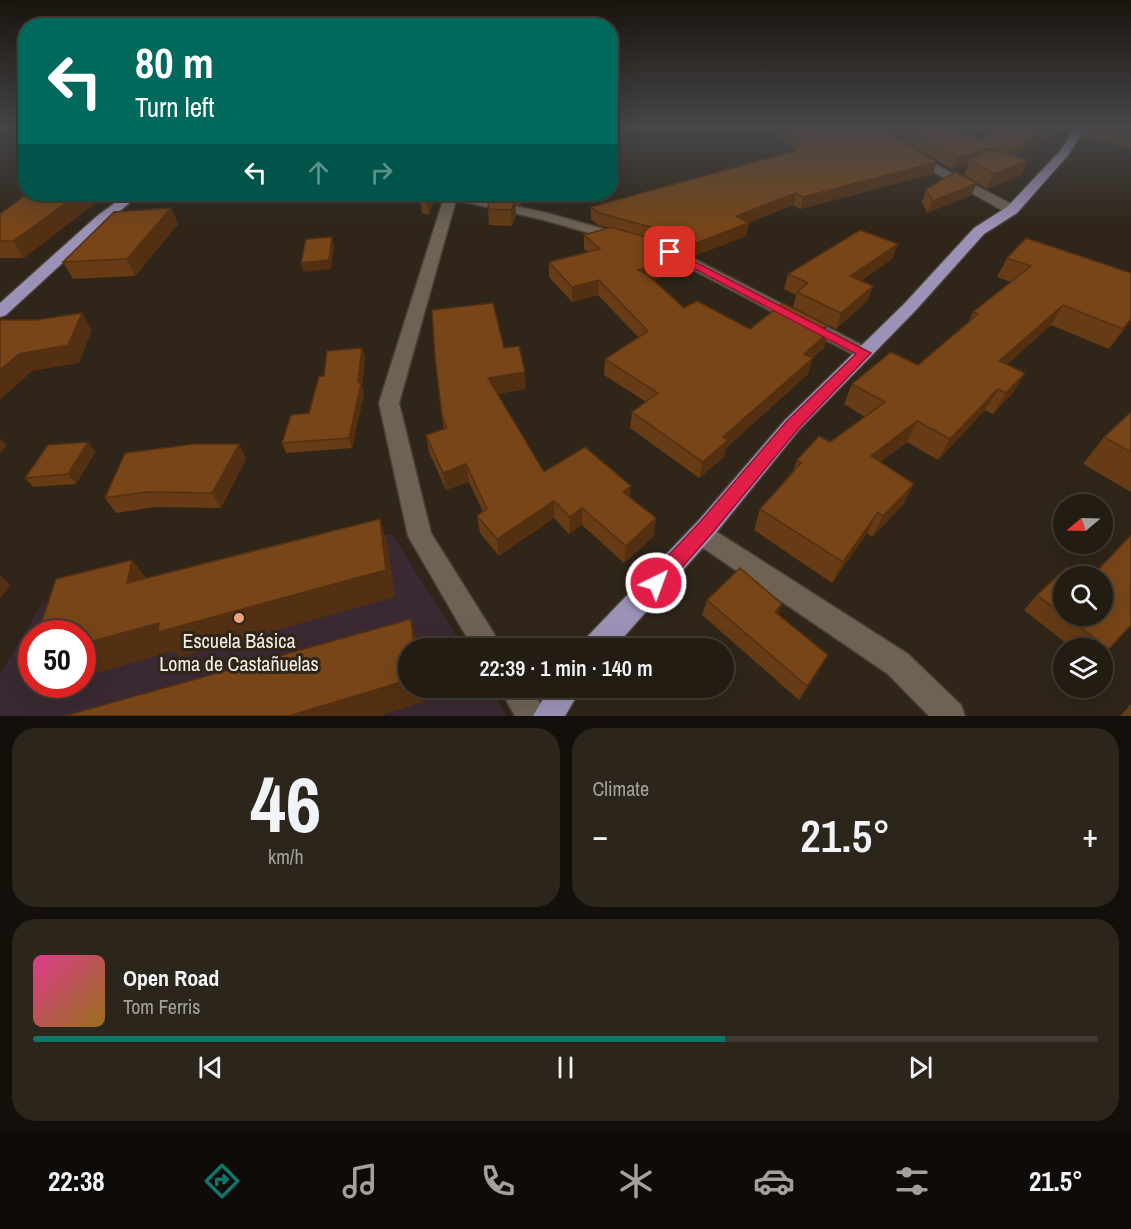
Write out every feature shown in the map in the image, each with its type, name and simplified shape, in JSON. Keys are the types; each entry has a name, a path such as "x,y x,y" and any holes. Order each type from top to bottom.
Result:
{"main road":[{"path":"605,638 701,534 792,425 910,307 979,231 1012,210 1057,160"},
{"path":"0,312 102,219 125,201"},
{"path":"548,716 560,698"}],"street":[{"path":"924,160 1012,210"},
{"path":"449,201 389,403 420,536 483,638"},
{"path":"480,201 547,217 670,252 864,353"},
{"path":"701,534 898,664 950,716"},
{"path":"521,698 532,716"}],"shaded area":[{"name":"Escuela Básica Loma de Castañuelas","path":"392,534 458,638 398,638 398,698 496,698 507,716 0,716 0,674 18,644 18,698 96,698 96,620 32,620 42,603"}],"building":[{"path":"760,160 937,162 803,197 796,193 736,216 749,223 696,243 677,234 599,213 591,207"},
{"path":"971,160 1027,160 994,174"},
{"path":"955,172 977,183 933,201 926,189"},
{"path":"18,201 69,201 13,241 0,241 0,214"},
{"path":"489,201 515,201 511,210 488,209"},
{"path":"171,208 127,259 63,262 114,212"},
{"path":"611,227 666,243 678,249 665,254 671,260 638,270 648,275 684,308 697,301 750,329 783,303 827,325 823,329 829,332 804,354 813,358 723,437 728,440 703,462 632,412 658,393 605,359 648,331 599,280 572,287 549,262 600,249 584,235"},
{"path":"860,230 898,244 850,276 873,286 841,313 797,292 808,283 788,274"},
{"path":"332,237 329,260 301,263 306,239"},
{"path":"1026,238 1131,273 1131,319 1123,329 1063,305 999,361 1025,373 1006,393 998,389 950,439 917,421 871,456 914,484 883,516 878,512 843,562 760,509 801,463 797,460 819,436 830,442 885,402 852,384 891,352 918,365 978,314 973,312 1031,266 1007,258"},
{"path":"493,303 504,348 519,346 525,372 488,378 544,472 585,447 631,486 623,492 656,518 626,546 582,508 570,517 554,501 497,539 477,516 487,509 466,464 443,473 426,435 447,428 442,416 432,310"},
{"path":"82,313 68,345 19,354 0,370 0,320 36,320"},
{"path":"362,348 358,382 361,384 349,438 282,443 291,415 309,413 319,376 324,376 327,351"},
{"path":"1131,412 1131,452 1104,437"},
{"path":"88,442 68,474 25,478 48,445"},
{"path":"194,444 239,444 212,493 145,492 105,498 125,453"},
{"path":"380,519 386,570 158,632 159,623 96,640 96,620 42,620 56,579 132,560 127,583"},
{"path":"1131,535 1131,625 1113,645 1113,638 1094,638 1079,626 1113,626 1113,566 1102,566"},
{"path":"740,568 782,604 775,612 828,655 807,686 707,600"},
{"path":"1053,580 1053,607 1037,595"},
{"path":"411,619 413,638 398,638 398,683 289,716 64,716"}],"place":[{"name":"Escuela Básica Loma de Castañuelas","path":"239,618"}],"route":[{"path":"656,583 707,527 792,425 864,353 670,252"}]}
